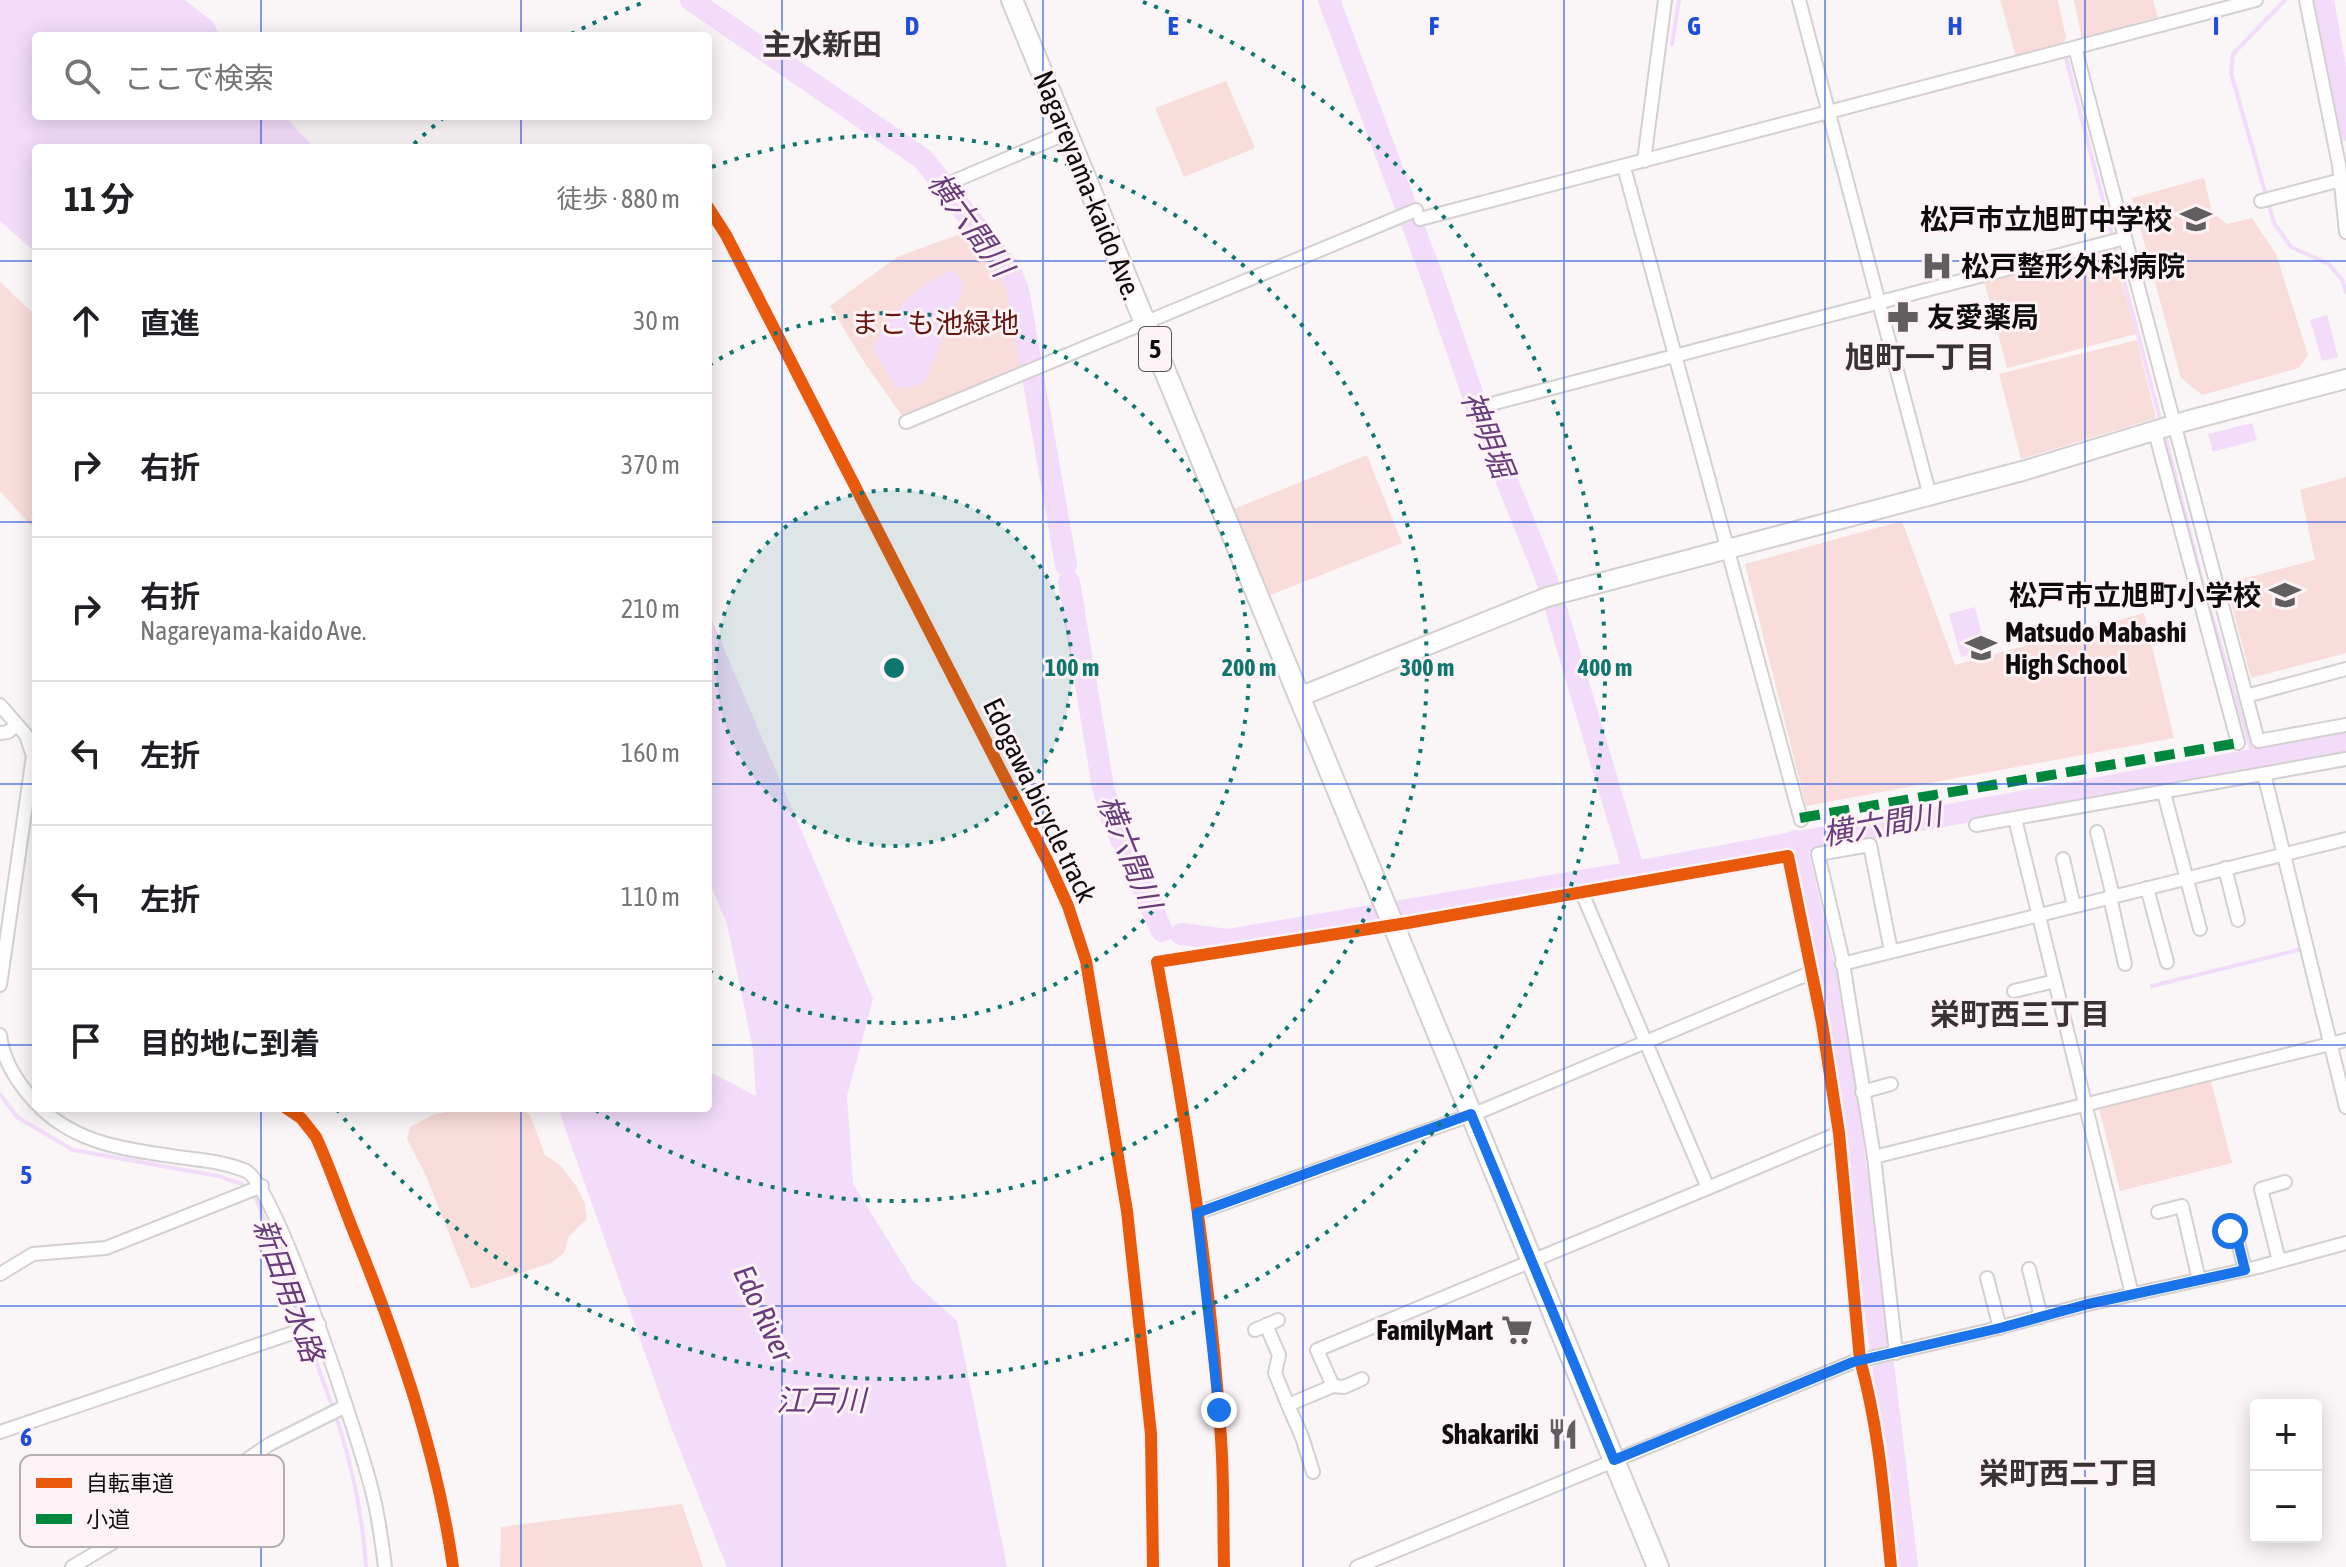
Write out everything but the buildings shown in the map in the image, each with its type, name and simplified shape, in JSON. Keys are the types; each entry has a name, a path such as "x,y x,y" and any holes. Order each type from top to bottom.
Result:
{"main road":[{"name":"Nagareyama-kaido Ave.","path":"1012,0 1658,1567"}],"street":[{"path":"1644,161 1665,0"},
{"path":"1799,0 1930,496"},
{"path":"906,422 1399,216 1624,167 2256,0"},
{"path":"2306,0 2341,180 2346,232"},
{"path":"2075,48 2258,741 2346,725"},
{"path":"952,182 1067,133"},
{"path":"1624,167 1801,820"},
{"path":"2261,201 2341,180"},
{"path":"1491,404 2125,238"},
{"path":"1299,697 1554,595 2063,460 2174,425 2346,379"},
{"path":"2155,432 2238,743"},
{"path":"2206,623 2224,619"},
{"path":"2246,696 2346,669"},
{"path":"0,705 30,742 32,765 0,985"},
{"path":"0,733 8,732 17,725"},
{"path":"1976,825 2346,759"},
{"path":"2264,774 2346,1107"},
{"path":"2164,793 2200,929"},
{"path":"2015,819 2132,1294"},
{"path":"2097,832 2125,964"},
{"path":"1842,964 2346,839"},
{"path":"1891,951 1870,845 1818,854 1842,964 1874,1157 1896,1353"},
{"path":"1224,1567 1219,1410 1197,1213 1157,962 1788,856 1822,1023 1839,1133 1858,1312 1860,1360 1874,1431 1891,1567"},
{"path":"2063,859 2074,906"},
{"path":"2225,868 2238,920"},
{"path":"2147,888 2167,962"},
{"path":"1582,893 1708,1188"},
{"path":"1197,1213 1471,1114 1810,973"},
{"path":"2014,991 2055,981"},
{"path":"1874,1157 2346,1040"},
{"path":"0,1041 20,1085 32,1098"},
{"path":"1862,1092 1891,1084"},
{"path":"46,1112 59,1123 89,1138 119,1147 230,1165 250,1173 262,1186 319,1324 346,1406 374,1496 385,1567"},
{"path":"1333,1386 1317,1350 1839,1133"},
{"path":"2279,1261 2261,1189 2285,1182"},
{"path":"0,1274 33,1254 106,1248 262,1186"},
{"path":"2158,1212 2182,1206 2199,1280"},
{"path":"2230,1231 2235,1230 2245,1270"},
{"path":"1357,1567 1860,1360 2245,1270 2346,1243"},
{"path":"2029,1269 2041,1317"},
{"path":"1987,1278 2000,1328"},
{"path":"0,1432 319,1324"},
{"path":"1266,1325 1279,1355 1275,1373 1313,1472"},
{"path":"1288,1405 1333,1386 1357,1385"},
{"path":"254,1455 346,1406"},
{"path":"72,1567 105,1547"}],"green space":[{"path":"2000,0 2058,0 2066,38 2060,46 2016,56"},
{"path":"2074,0 2153,0 2158,17 2082,39"},
{"path":"1226,81 1255,148 1184,177 1155,108"},
{"path":"2204,178 2212,212 2227,224 2252,218 2276,254 2308,355 2299,368 2202,395 2181,378 2132,198"},
{"name":"まこも池緑地","path":"971,230 999,261 1014,288 1027,365 903,417 830,306 897,257"},
{"path":"2112,248 2136,334 2007,368 1984,281"},
{"path":"0,282 32,312 32,527 0,491"},
{"path":"2137,340 2156,418 2021,459 1999,374"},
{"path":"1367,455 1402,543 1268,596 1234,509"},
{"path":"2346,477 2346,653 2251,678 2226,583 2315,560 2300,490"},
{"path":"1902,521 1955,665 2144,613 2174,738 1806,806 1745,564"},
{"path":"2211,1081 2232,1163 2120,1191 2099,1109"},
{"path":"526,1112 530,1115 545,1155 560,1165 585,1204 587,1219 569,1236 564,1253 551,1263 471,1289 426,1176 407,1139 410,1127 435,1114"},
{"path":"682,1504 703,1567 500,1567 501,1527"}],"water":[{"path":"0,0 185,0 213,22 218,32 32,32 32,120 288,120 311,144 32,144 32,249 0,221"},
{"path":"953,270 964,284 928,374 924,382 896,388 873,349 905,301 926,284"},
{"path":"2327,315 2338,357 2322,361 2310,320"},
{"path":"2252,423 2257,440 2213,452 2208,434"},
{"path":"1975,607 1986,650 1961,657 1949,614"},
{"name":"江戸川","path":"712,620 873,999 847,1096 853,1184 914,1282 957,1321 1007,1567 727,1567 673,1432 559,1112 712,1112 712,1073 756,1096 753,1049 727,924 712,888"}],"waterway":[{"name":"横六間川","path":"691,0 923,159 1010,270 1018,290 1066,565"},
{"name":"神明堀","path":"1329,0 1477,407 1549,585 1634,872"},
{"path":"1672,44 1679,0"},
{"path":"2285,0 2233,54 2231,73 2274,223 2291,247 2329,264 2342,280 2346,292"},
{"path":"2323,0 2346,130"},
{"path":"2066,58 2161,423"},
{"path":"2164,432 2206,596 2254,759"},
{"name":"横六間川","path":"1069,582 1103,787 1112,818 1162,931"},
{"name":"横六間川","path":"1181,934 1228,940 1634,872 2346,743"},
{"path":"1795,841 1834,1012 1884,1372 1907,1567"},
{"path":"2152,986 2302,949"},
{"name":"新田用水路","path":"0,1094 17,1117 73,1150 218,1176 242,1184 257,1200 333,1408"},
{"name":"新田用水路","path":"336,1416 356,1491 366,1567"}],"marked path":[{"path":"1800,818 2238,743"}],"cycle path":[{"name":"Edogawa bicycle track","path":"712,213 726,235 1049,864 1068,906 1086,961 1127,1211 1151,1434 1153,1567"},
{"path":"1224,1567 1222,1455 1211,1319 1178,1080 1157,962 1407,923 1788,856 1822,1023 1839,1133 1860,1360 1876,1437 1891,1567"},
{"path":"292,1112 316,1137 389,1324 427,1443 453,1567"}],"place":[{"name":"松戸市立旭町中学校","path":"2196,219"},
{"name":"松戸整形外科病院","path":"1937,266"},
{"name":"友愛薬局","path":"1903,317"},
{"name":"松戸市立旭町小学校","path":"2285,595"},
{"name":"Matsudo Mabashi High School","path":"1981,648"},
{"name":"FamilyMart","path":"1517,1330"},
{"name":"Shakariki","path":"1563,1434"}],"district":[{"name":"主水新田","path":"822,44"},
{"name":"旭町一丁目","path":"1920,357"},
{"name":"栄町西三丁目","path":"2020,1014"},
{"name":"栄町西二丁目","path":"2069,1473"}],"route":[{"path":"1219,1410 1197,1213 1471,1114 1614,1460 1853,1362 2088,1304 2245,1270 2235,1230 2230,1231"}],"water label":[{"name":"Edo River","path":"764,1313"}]}
